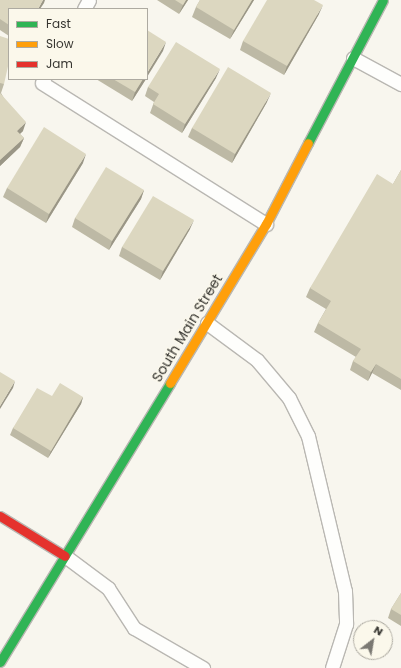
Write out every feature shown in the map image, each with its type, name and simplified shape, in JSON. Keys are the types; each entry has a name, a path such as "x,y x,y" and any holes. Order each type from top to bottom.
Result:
{"street":[{"name":"South Main Street","path":"0,662 266,224 382,0"},
{"path":"0,516 65,556"}],"lane":[{"path":"353,58 401,84"},
{"path":"44,80 42,83 266,224"},
{"path":"207,323 257,360 290,398 308,436 346,591 346,624 332,668"},
{"path":"65,556 108,588 134,628 203,668"}],"building":[{"path":"0,0 43,0 39,8 8,8 8,24 0,19"},
{"path":"175,0 186,0 183,5"},
{"path":"200,0 252,0 234,30 196,7"},
{"path":"267,0 314,0 323,5 287,66 243,41"},
{"path":"148,31 166,42 148,71"},
{"path":"0,36 8,39 8,66 4,84 0,83"},
{"path":"176,42 220,69 185,124 153,104 159,94 148,87"},
{"path":"228,67 271,93 235,154 192,128"},
{"path":"115,80 142,80 135,92"},
{"path":"0,93 26,122 17,131 24,138 0,160"},
{"path":"44,127 86,154 49,214 7,188"},
{"path":"106,167 144,190 112,241 75,218"},
{"path":"401,170 401,379 376,364 371,372 353,361 361,349 318,323 331,301 310,288 377,174 393,184"},
{"path":"153,196 194,220 163,271 122,247"},
{"path":"0,372 15,381 0,406"},
{"path":"60,383 83,397 51,451 13,428 37,388 52,396"},
{"path":"401,593 401,615 391,609"}],"traffic: fast":[{"path":"308,143 383,0"},
{"path":"0,662 170,383"}],"traffic: slow":[{"path":"170,383 266,224 308,143"}],"traffic: jam":[{"path":"0,516 65,556"}]}
